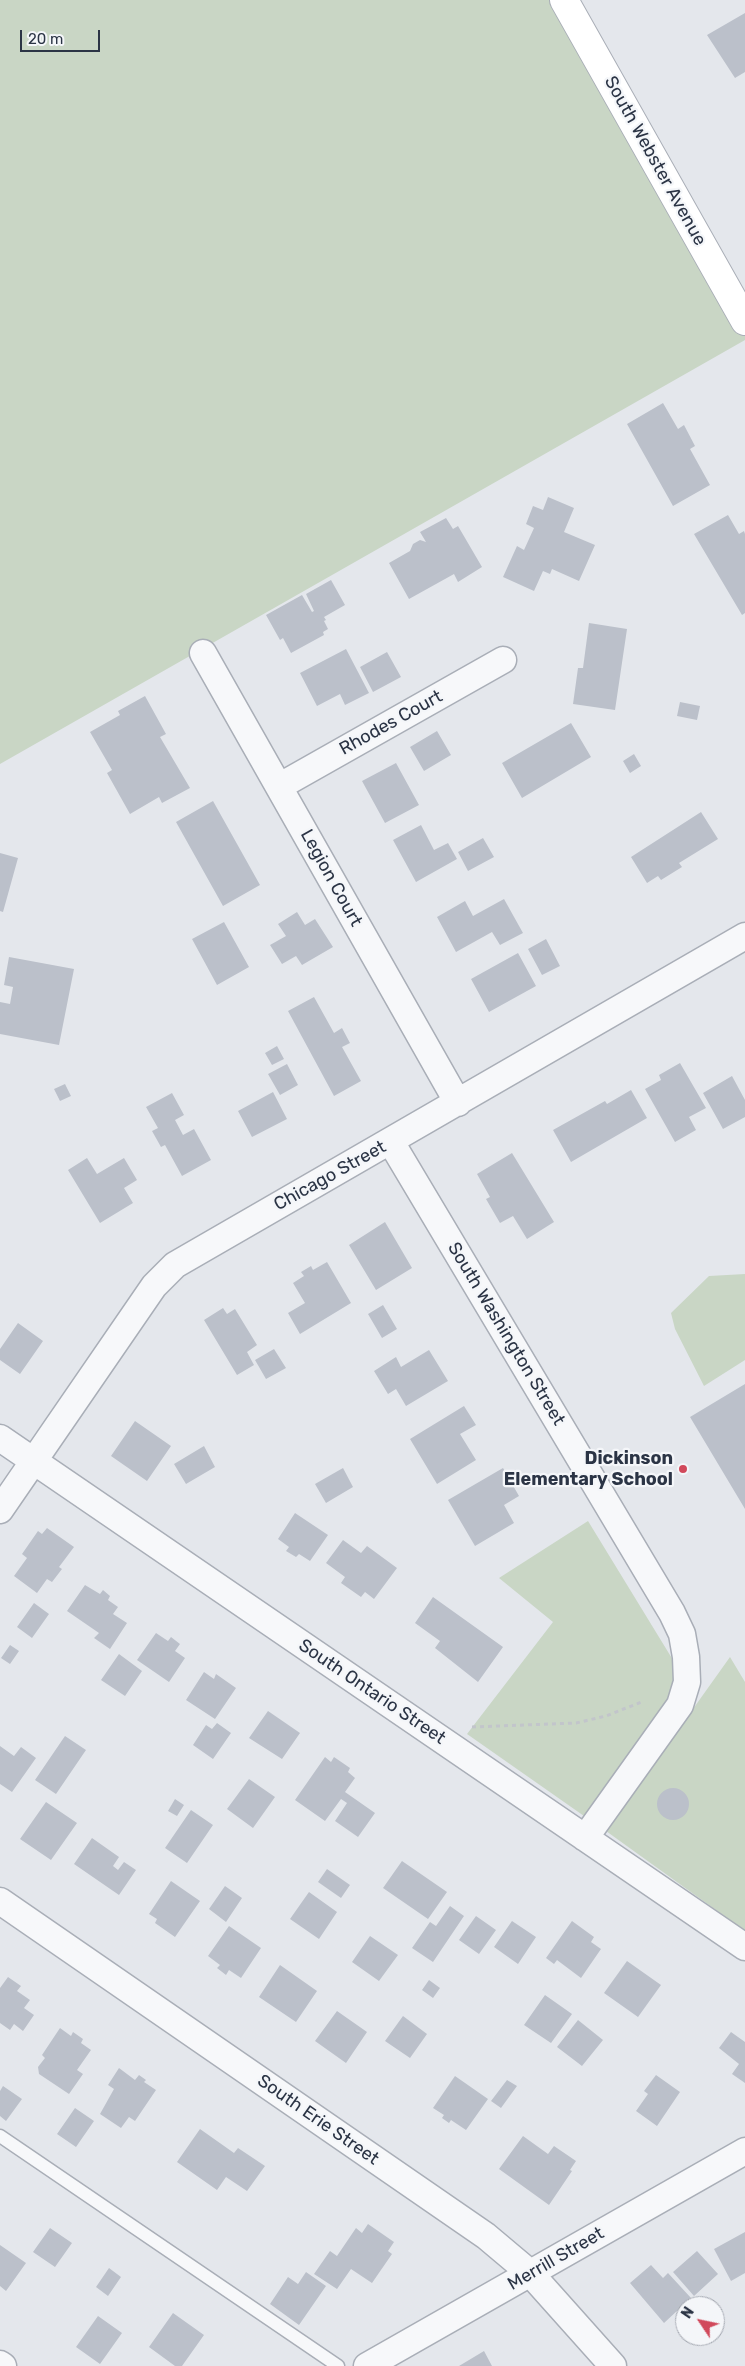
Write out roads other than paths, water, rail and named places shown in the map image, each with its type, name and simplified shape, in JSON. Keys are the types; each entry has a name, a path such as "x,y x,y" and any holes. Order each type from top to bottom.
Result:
{"street":[{"name":"South Webster Avenue","path":"564,0 745,321"},
{"name":"Legion Court","path":"203,653 458,1103"},
{"name":"Rhodes Court","path":"280,786 503,660"},
{"name":"Chicago Street","path":"0,1510 154,1286 175,1265 745,936"},
{"name":"South Washington Street","path":"391,1142 672,1614 682,1634 686,1657 687,1682 680,1705 585,1838"},
{"name":"South Ontario Street","path":"0,1438 745,1947"},
{"name":"South Erie Street","path":"0,1901 486,2236 530,2273 614,2366"},
{"name":"Merrill Street","path":"367,2366 745,2151"}],"lane":[{"path":"0,2136 338,2366"}],"place":[{"name":"Dickinson Elementary School","path":"683,1469"}]}
